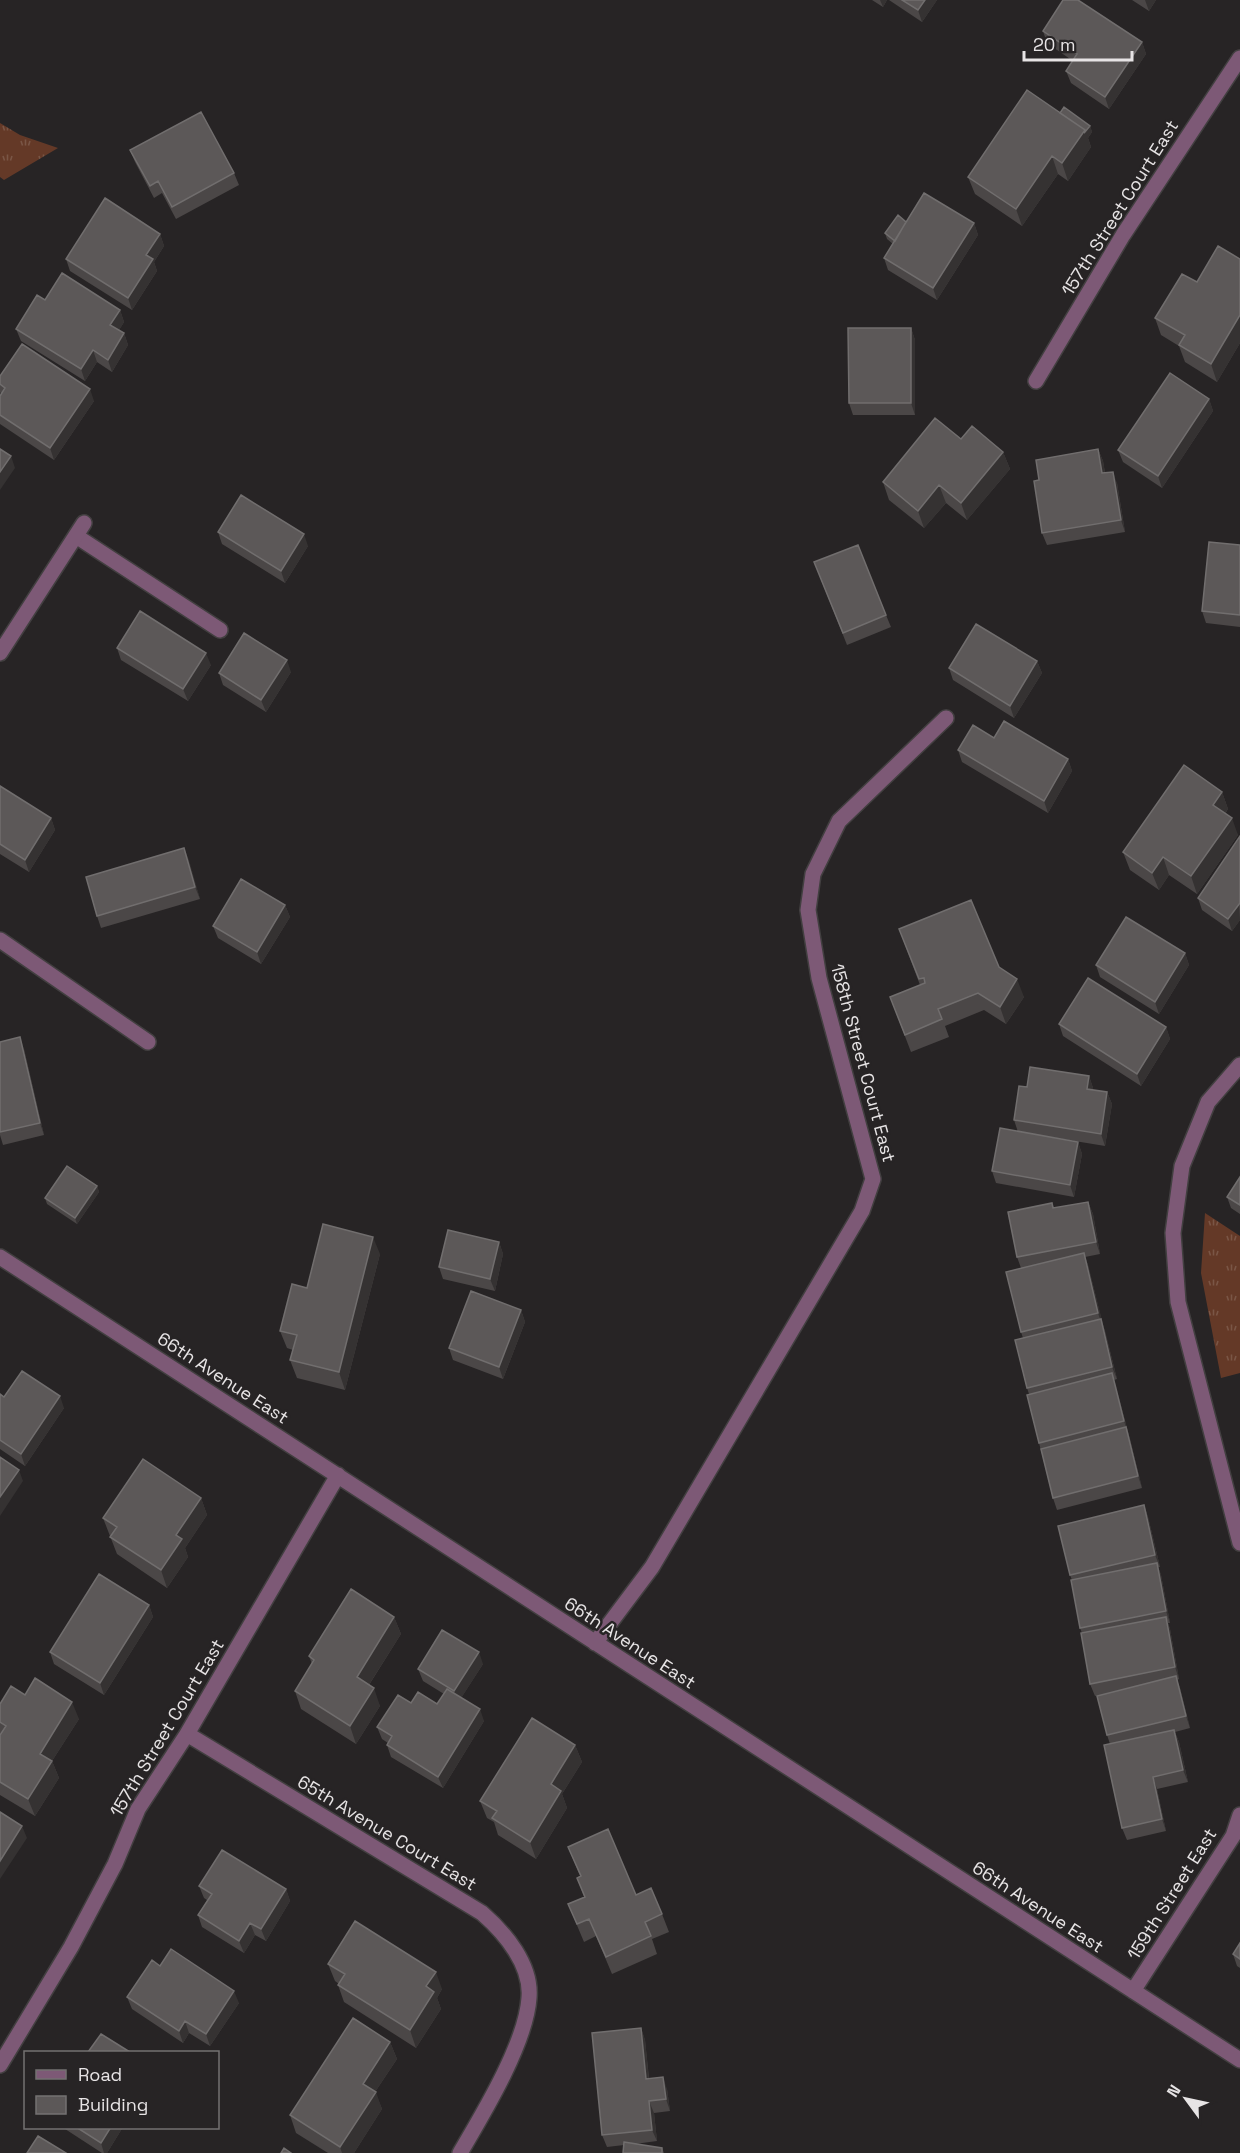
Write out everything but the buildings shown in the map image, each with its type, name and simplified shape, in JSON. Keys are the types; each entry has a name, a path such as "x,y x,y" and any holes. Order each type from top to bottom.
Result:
{"street":[{"name":"157th Street Court East","path":"1036,381 1123,236 1240,58"},
{"path":"0,653 80,530 220,630"},
{"name":"158th Street Court East","path":"595,1644 652,1567 862,1210 873,1179 819,978 808,910 813,874 839,821 946,718"},
{"path":"0,940 148,1042"},
{"path":"1240,1065 1208,1102 1182,1166 1173,1233 1178,1302 1240,1543"},
{"name":"66th Avenue East","path":"0,1257 1240,2060"},
{"name":"157th Street Court East","path":"0,2065 71,1947 115,1864 138,1809 187,1734 338,1475"},
{"name":"65th Avenue Court East","path":"187,1734 482,1913 504,1932 518,1956 530,1997 524,2024 509,2062 460,2153"},
{"name":"159th Street East","path":"1133,1991 1233,1836 1240,1815"}],"green space":[{"path":"0,123 20,135 58,148 4,180 0,177"},
{"path":"1205,1213 1240,1236 1240,1373 1221,1378 1201,1273"}]}
